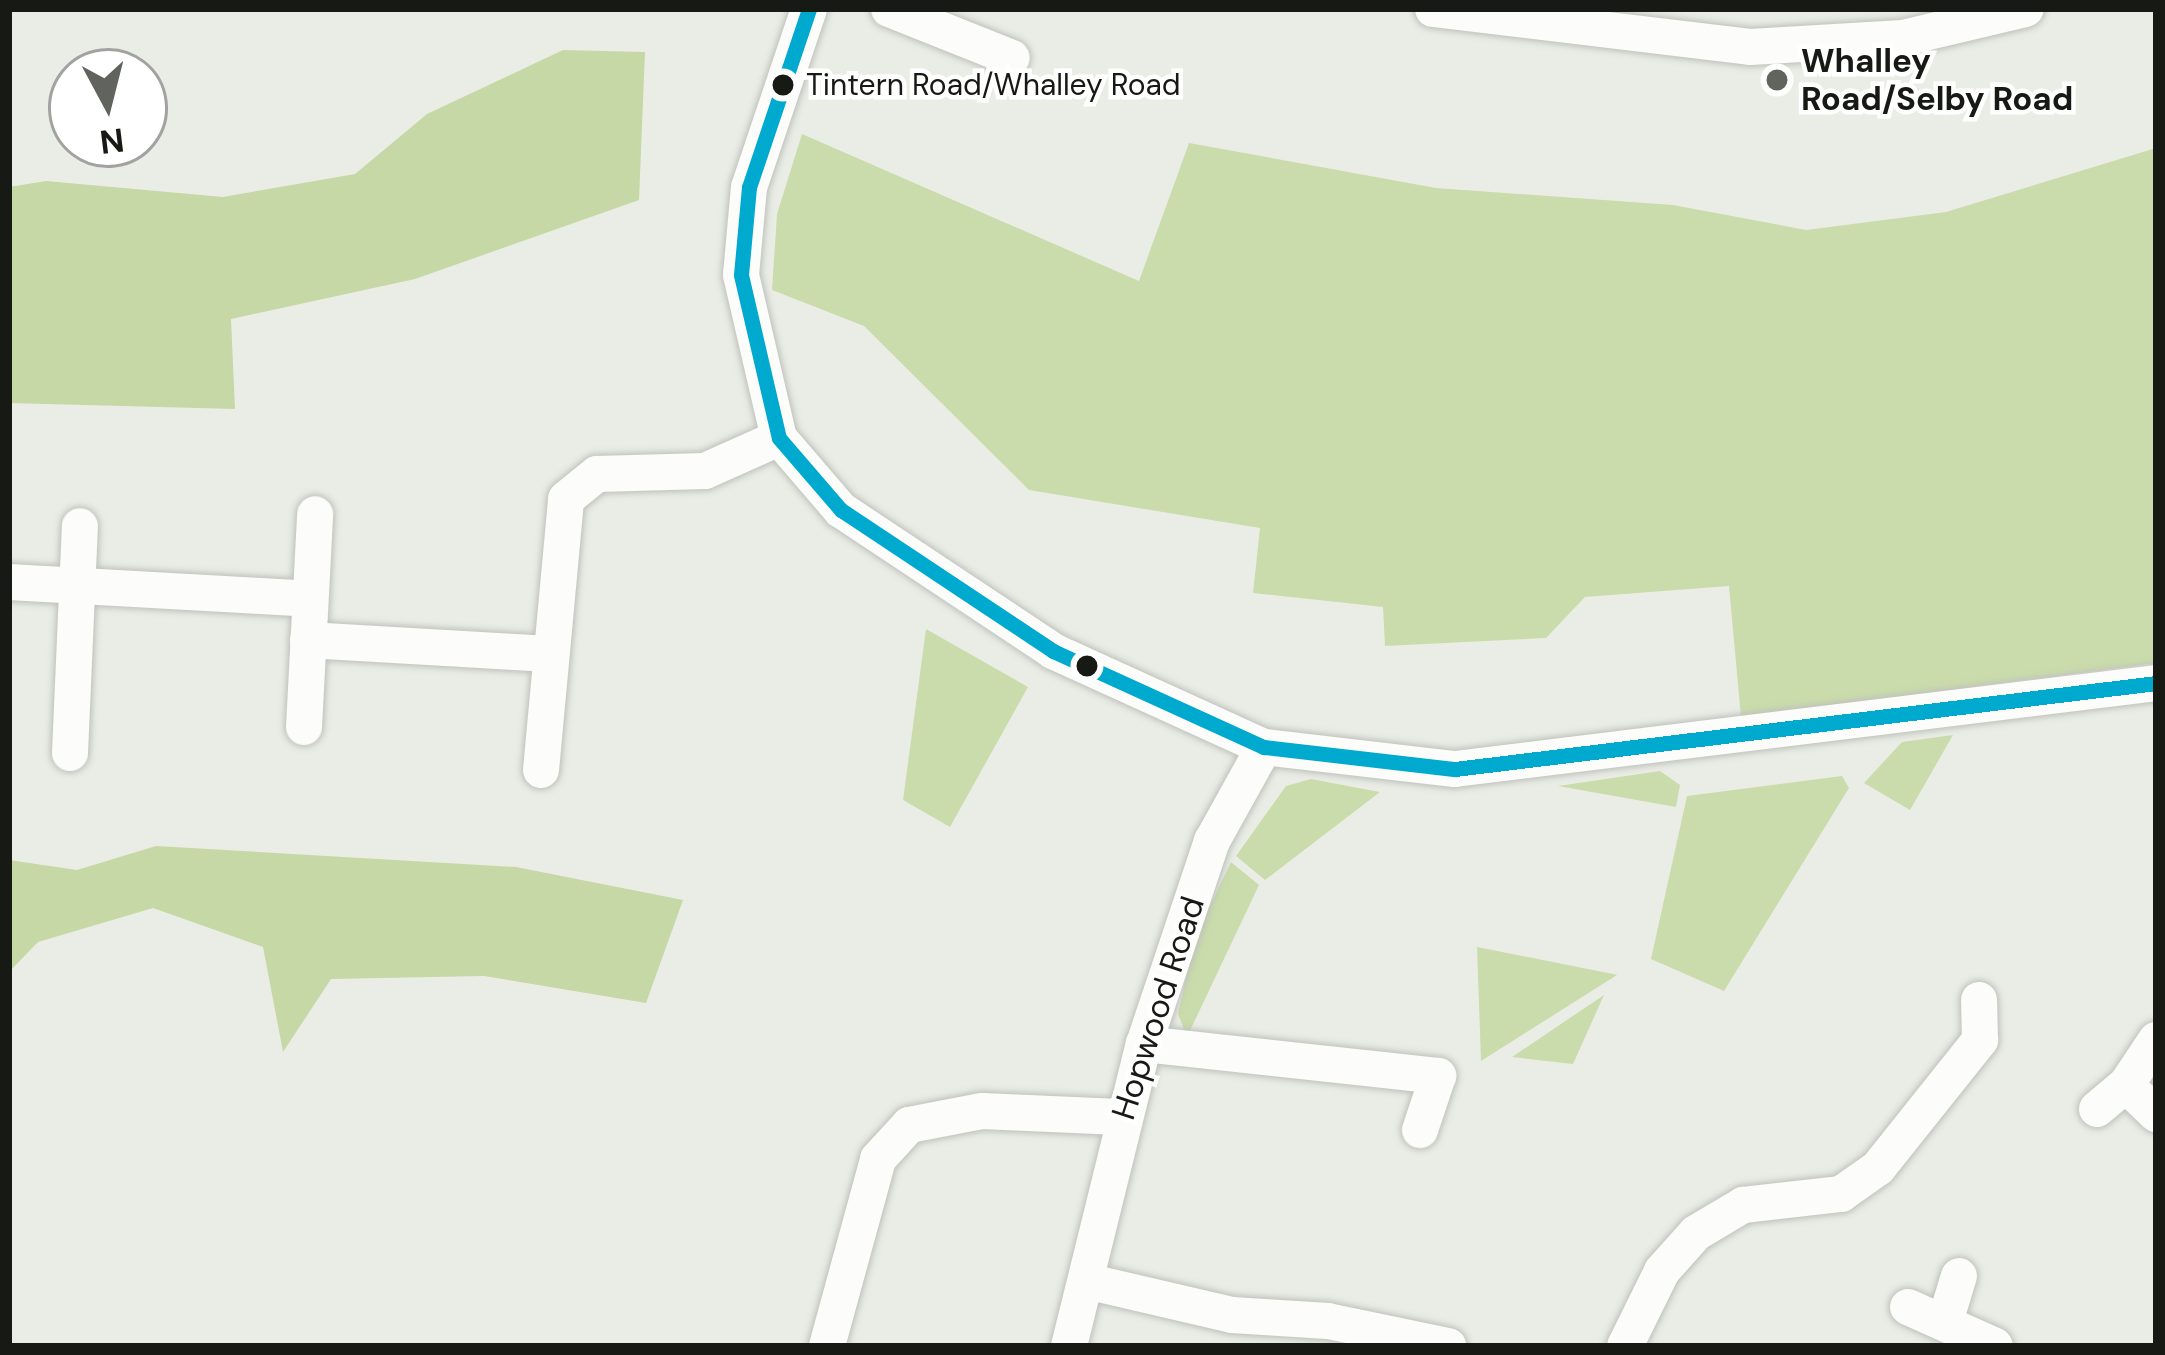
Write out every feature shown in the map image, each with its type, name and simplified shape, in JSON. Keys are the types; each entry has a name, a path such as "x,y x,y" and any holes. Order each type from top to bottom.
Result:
{"street":[{"path":"809,9 749,187 741,275 779,438 841,510 920,570 1053,651 1264,747 1455,769 2156,683"},
{"path":"889,9 1012,58"},
{"path":"1433,9 1631,24 1750,47 2026,9"},
{"path":"541,770 557,523 580,482 626,470 705,471 779,438"},
{"path":"304,728 315,514"},
{"path":"70,753 80,526"},
{"path":"9,582 310,599"},
{"path":"308,640 549,654"},
{"name":"Hopwood Road","path":"1070,1346 1120,1117 1212,841 1264,747"},
{"path":"1625,1346 1662,1271 1696,1233 1743,1204 1841,1195 1878,1168 1981,1040 1978,1000"},
{"path":"2097,1109 2126,1085 2156,1040"},
{"path":"1144,1044 1438,1076 1420,1130"},
{"path":"2126,1085 2156,1114"},
{"path":"827,1346 878,1159 909,1125 982,1112 1120,1117"},
{"path":"1945,1322 1959,1276"},
{"path":"1086,1281 1232,1315 1328,1321 1448,1346"},
{"path":"1908,1307 1995,1346"}],"green space":[{"path":"563,50 645,52 639,200 415,279 231,319 235,409 9,403 9,187 46,181 223,197 355,174 427,114"},
{"path":"802,134 1139,281 1189,143 1436,188 1673,205 1806,230 1946,212 2156,148 2156,663 1741,717 1729,586 1585,597 1546,638 1385,646 1383,607 1253,593 1260,528 1029,490 864,326 772,290 777,214"},
{"path":"926,629 1028,687 950,827 903,800"},
{"path":"1953,735 1910,810 1864,783 1902,742"},
{"path":"1660,771 1680,785 1676,807 1558,786"},
{"path":"1842,776 1849,788 1724,991 1651,959 1687,796"},
{"path":"1311,779 1380,792 1265,880 1236,856 1286,786"},
{"path":"156,846 516,867 683,900 646,1003 484,976 331,979 283,1052 263,947 153,908 38,942 9,972 9,860 77,870"},
{"path":"1231,862 1259,885 1187,1037 1178,1014 1195,937"},
{"path":"1477,947 1613,974 1617,975 1481,1061"},
{"path":"1604,995 1573,1064 1512,1057"}],"transit line":[{"path":"809,9 749,187 741,275 779,438 841,510 1053,651 1264,747 1455,769 2156,683"}],"place":[{"name":"Whalley Road/Selby Road","path":"1777,80"},
{"name":"Tintern Road/Whalley Road","path":"783,85"}]}
